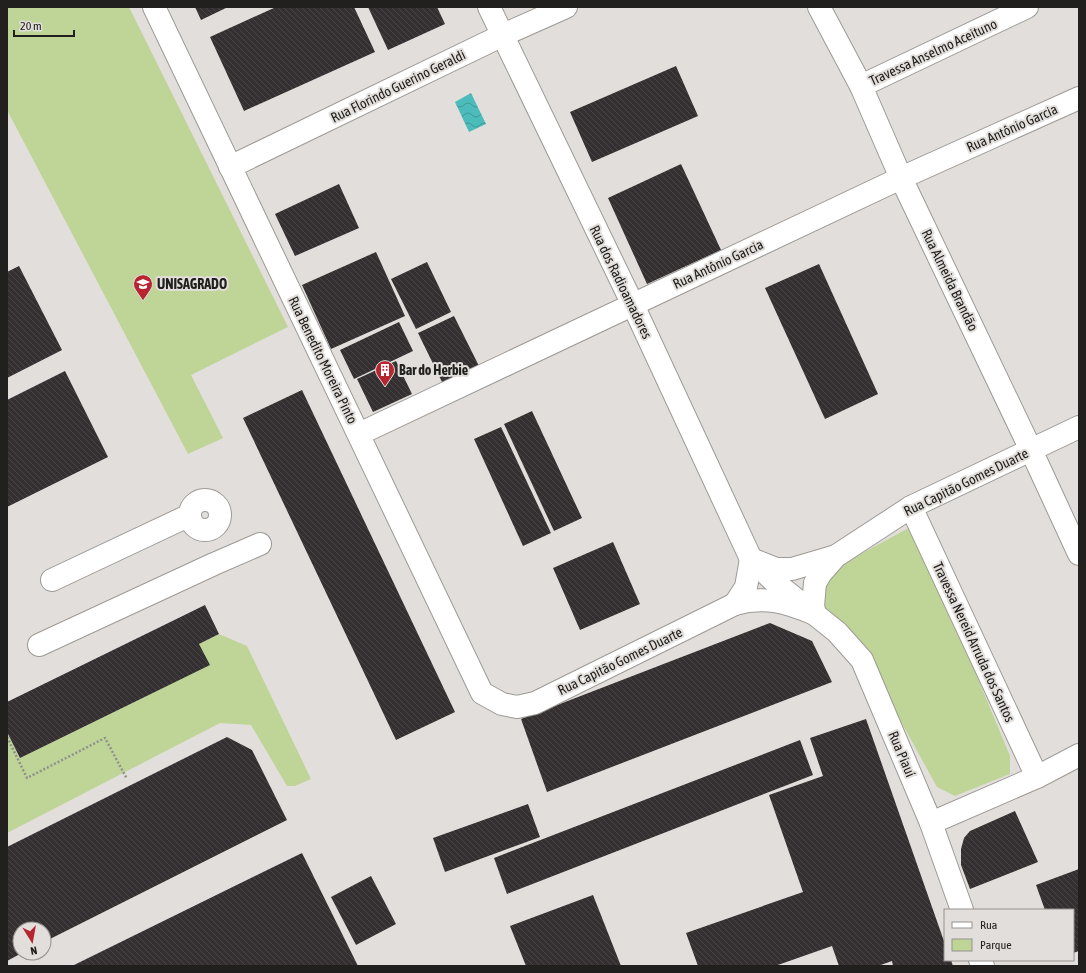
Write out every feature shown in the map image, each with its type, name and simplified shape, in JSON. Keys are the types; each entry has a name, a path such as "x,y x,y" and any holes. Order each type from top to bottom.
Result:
{"street":[{"name":"Rua Benedito Moreira Pinto","path":"154,7 482,693 502,704"},
{"name":"Rua dos Radioamadores","path":"489,7 633,305 751,559"},
{"name":"Rua Florindo Guerino Geraldi","path":"230,167 566,7"},
{"name":"Rua Almeida Brandão","path":"819,7 861,86 901,178 1079,554"},
{"name":"Travessa Anselmo Aceituno","path":"861,86 1027,7"},
{"name":"Rua Antônio Garcia","path":"359,434 901,178 1079,98"},
{"name":"Rua Capitão Gomes Duarte","path":"836,556 911,507 1079,427"},
{"name":"Travessa Nereid Arruda dos Santos","path":"911,507 1037,776"},
{"path":"52,580 190,514"},
{"path":"40,645 207,567 260,544"},
{"path":"735,604 746,587 751,559 776,569 792,569 836,556"},
{"path":"816,614 813,606 815,583 821,573 836,556"},
{"name":"Rua Piauí","path":"751,559 777,584 837,632 862,660 932,823 962,909"},
{"path":"735,604 766,599 790,604 816,614"},
{"name":"Rua Capitão Gomes Duarte","path":"502,704 517,707 536,703 735,604"},
{"path":"932,823 1037,776 1079,755"}],"path":[{"path":"7,737 27,778 105,738 127,778"}],"green space":[{"path":"7,7 129,7 288,327 191,375 223,438 188,454 7,110"},
{"path":"914,525 1010,756 1010,774 955,796 937,787 866,658 823,604 828,572"},
{"path":"219,634 247,646 311,779 295,786 287,786 251,725 220,723 7,833 7,732 20,758 209,665 199,644"}],"water":[{"path":"471,93 486,124 469,132 455,102"}],"building":[{"path":"195,7 228,7 201,20"},
{"path":"276,7 354,7 375,52 244,111 210,37"},
{"path":"368,7 437,7 445,24 388,50"},
{"path":"676,66 698,116 592,162 570,112"},
{"path":"681,164 721,250 647,284 608,198"},
{"path":"339,184 359,228 295,256 275,214"},
{"path":"376,252 405,316 331,349 302,285"},
{"path":"427,262 451,312 416,329 391,279"},
{"path":"819,264 878,394 825,419 765,288"},
{"path":"19,266 62,350 7,378 7,272"},
{"path":"454,316 479,366 443,384 418,333"},
{"path":"399,322 413,351 354,379 340,350"},
{"name":"Bar do Herbie","path":"396,361 412,394 373,412 357,379"},
{"path":"65,371 108,457 7,507 7,400"},
{"path":"302,390 455,712 396,740 243,418"},
{"path":"532,411 582,518 554,531 504,424"},
{"path":"501,427 551,533 523,546 474,439"},
{"path":"613,542 640,604 580,630 553,568"},
{"path":"205,605 219,634 199,644 210,665 20,758 7,732 7,702"},
{"path":"770,623 812,641 832,682 547,792 521,719"},
{"path":"866,719 944,941 944,961 951,961 953,966 893,966 892,961 878,966 839,966 832,946 775,966 698,966 686,933 803,892 769,795 823,776 810,738"},
{"path":"227,737 252,750 287,820 52,938 52,921 12,921 12,958 7,961 7,847"},
{"path":"800,740 813,775 507,894 494,858"},
{"path":"528,804 540,837 445,872 433,838"},
{"path":"1015,811 1038,862 970,889 961,865 961,849 964,838 970,831"},
{"path":"302,853 358,966 72,966"},
{"path":"1079,869 1079,951 1074,953 1074,909 1045,909 1036,885"},
{"path":"371,876 396,924 356,945 331,897"},
{"path":"593,895 621,966 526,966 510,926"}],"place":[{"name":"UNISAGRADO","path":"143,301"},
{"name":"Bar do Herbie","path":"385,387"}]}
